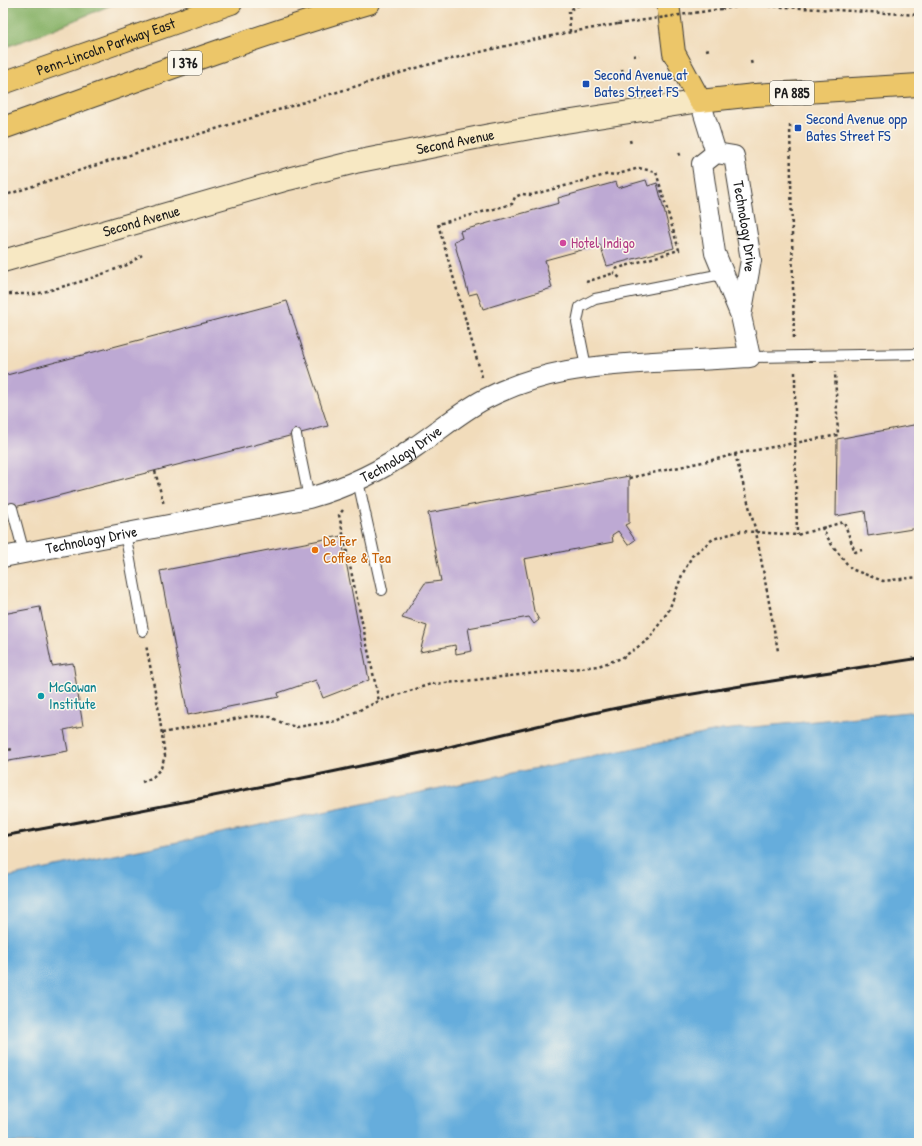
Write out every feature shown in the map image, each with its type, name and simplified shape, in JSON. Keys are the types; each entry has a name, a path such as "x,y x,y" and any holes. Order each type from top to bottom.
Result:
{"main road":[{"name":"Penn-Lincoln Parkway East","path":"3,83 231,3"},
{"name":"I 376","path":"3,128 260,37 369,3"},
{"path":"668,3 674,52 700,101"},
{"name":"Second Avenue","path":"3,261 288,179 355,162 490,135 558,122 700,101 762,94 919,85"}],"street":[{"path":"700,101 716,153"},
{"name":"Technology Drive","path":"3,557 309,498 337,490 358,481 397,460 459,414 486,399 527,381 548,374 586,367 750,357 741,316 722,274 715,253 702,164 716,153 734,156 751,260 741,316"}],"lane":[{"path":"586,367 577,322 580,308 595,299 722,274"},
{"path":"750,357 919,354"},
{"path":"296,435 309,498"},
{"path":"358,481 382,590"},
{"path":"12,508 24,553"},
{"path":"125,534 143,631"}],"path":[{"path":"570,32 569,12 576,6 590,3"},
{"path":"3,196 87,168 423,66 570,32 752,5 919,15"},
{"path":"706,50 710,49"},
{"path":"633,56 639,55"},
{"path":"751,61 752,65"},
{"path":"622,70 624,78"},
{"path":"790,125 794,324"},
{"path":"678,155 682,153"},
{"path":"482,378 438,224 512,204 515,197 522,194 531,195 609,174 615,175 640,168 656,172 679,250 615,269 614,273 586,282"},
{"path":"9,294 36,294 83,281 127,265 142,255"},
{"path":"614,273 624,281"},
{"path":"795,381 797,535"},
{"path":"629,478 735,454 796,444 838,435 836,390"},
{"path":"735,454 756,532 778,651"},
{"path":"155,471 169,525"},
{"path":"339,515 379,701"},
{"path":"162,733 250,716 271,717 284,724 297,727 336,721 379,701 431,684 598,666 622,658 649,639 669,610 682,575 692,556 714,539 741,531 797,535 844,522 855,552 862,550"},
{"path":"822,528 832,546 851,569 883,581 919,577"},
{"path":"142,782 153,777 161,768 165,756 143,631"},
{"path":"3,751 13,749"}],"green space":[{"path":"3,3 116,3 39,35 3,48"}],"water":[{"path":"919,711 919,1143 3,1143 3,878 722,730"}],"building":[{"name":"Hotel Indigo","path":"646,180 648,186 657,183 674,248 607,266 600,245 545,260 552,288 483,309 477,293 469,295 454,241 462,238 460,231 559,203 558,198 616,182 618,188"},
{"path":"287,301 328,426 3,510 3,376"},
{"path":"919,424 919,528 868,536 865,511 836,516 837,439"},
{"path":"629,476 629,523 625,525 635,540 628,545 618,531 612,535 613,542 524,559 534,611 539,620 534,624 529,617 468,628 472,651 456,654 455,645 420,652 427,626 402,618 425,583 441,581 428,513"},
{"path":"341,536 369,680 323,698 316,680 278,693 279,697 188,715 160,571"},
{"name":"McGowan Institute","path":"40,607 52,666 73,663 83,726 64,730 68,751 3,762 3,614"}],"railway":[{"path":"3,836 169,805 334,771 663,699 919,658"}],"place":[{"name":"Second Avenue at Bates Street FS","path":"586,84"},
{"name":"Second Avenue opp Bates Street FS","path":"798,128"},
{"name":"Hotel Indigo","path":"563,243"},
{"name":"De Fer Coffee & Tea","path":"315,550"},
{"name":"McGowan Institute","path":"41,696"}]}
